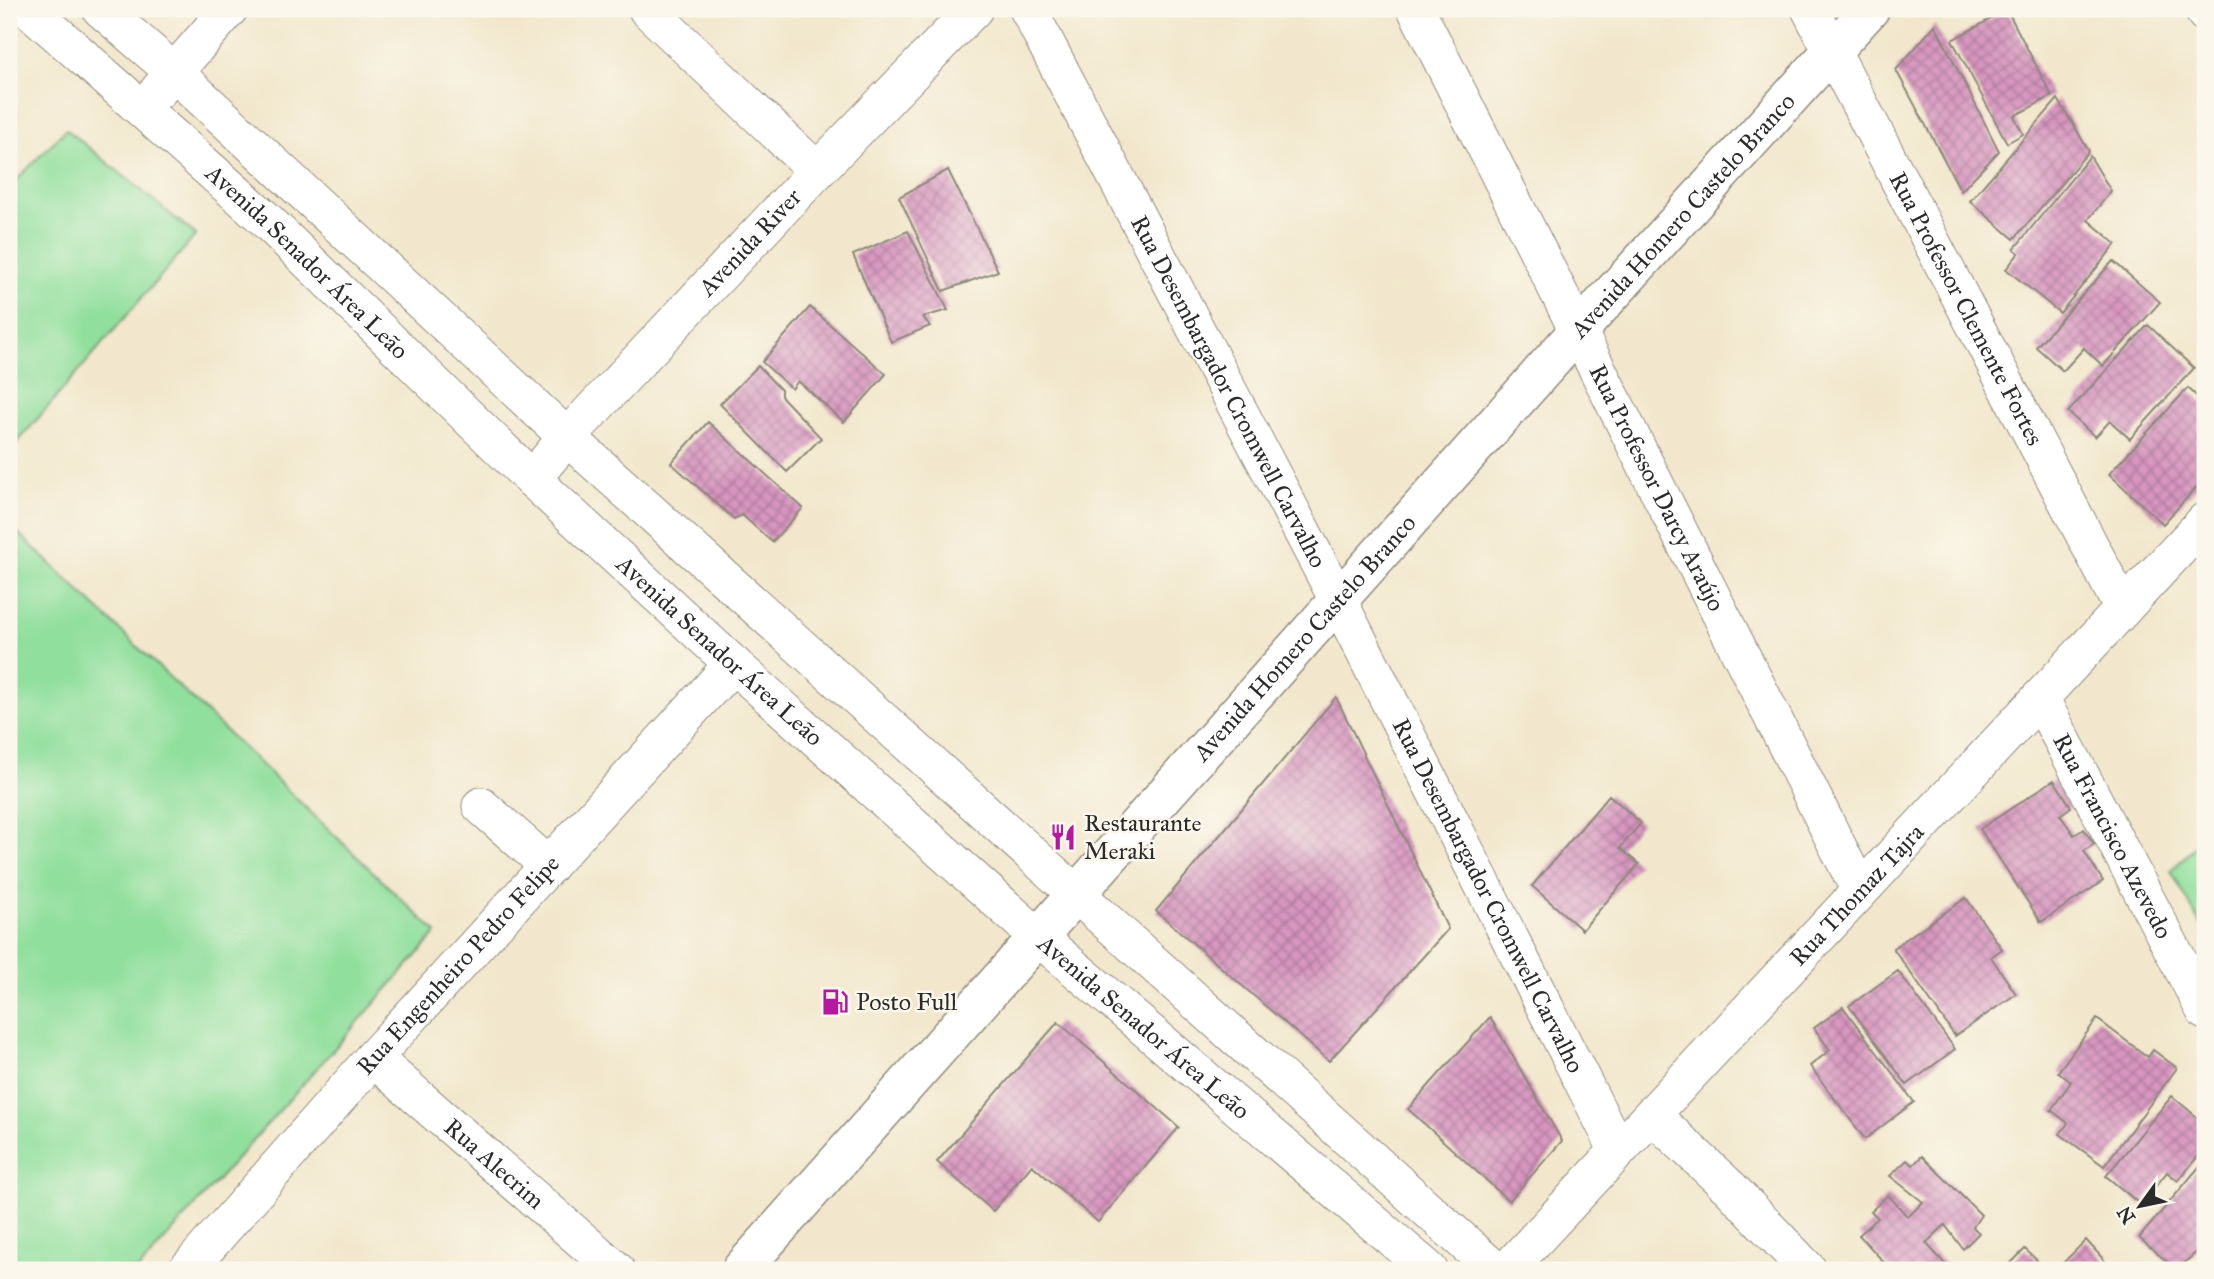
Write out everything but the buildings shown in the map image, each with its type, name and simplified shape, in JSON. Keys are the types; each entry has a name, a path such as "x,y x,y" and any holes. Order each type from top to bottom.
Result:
{"main road":[{"name":"Avenida Homero Castelo Branco","path":"741,1270 1579,330 1870,9"}],"street":[{"name":"Avenida Senador Área Leão","path":"29,9 144,108 263,217 532,480 733,664 1038,937 1429,1270"},
{"name":"Avenida Senador Área Leão","path":"101,9 174,72 567,437 1495,1270"},
{"path":"144,108 229,9"},
{"path":"647,9 817,171"},
{"name":"Avenida River","path":"532,480 567,437 817,171 974,9"},
{"name":"Rua Desembargador Cromwell Carvalho","path":"1028,9 1338,600 1618,1151"},
{"name":"Rua Professor Darcy Araújo","path":"1416,9 1860,891"},
{"name":"Rua Professor Clemente Fortes","path":"1810,9 2123,609"},
{"name":"Rua Thomaz Tajra","path":"1507,1270 2205,521"},
{"name":"Rua Engenheiro Pedro Felipe","path":"187,1270 373,1058 733,664"},
{"name":"Rua Francisco Azevedo","path":"2040,698 2205,1011"},
{"path":"481,806 549,866"},
{"name":"Rua Alecrim","path":"373,1058 615,1270"},
{"path":"1653,1116 1731,1189 1808,1270"}],"green space":[{"path":"66,129 196,235 9,452 9,188"},
{"path":"9,524 437,933 138,1270 9,1270"},
{"path":"2205,836 2205,932 2171,871"}],"place":[{"name":"Restaurante Meraki","path":"1063,837"},
{"name":"Posto Full","path":"835,1002"}]}
